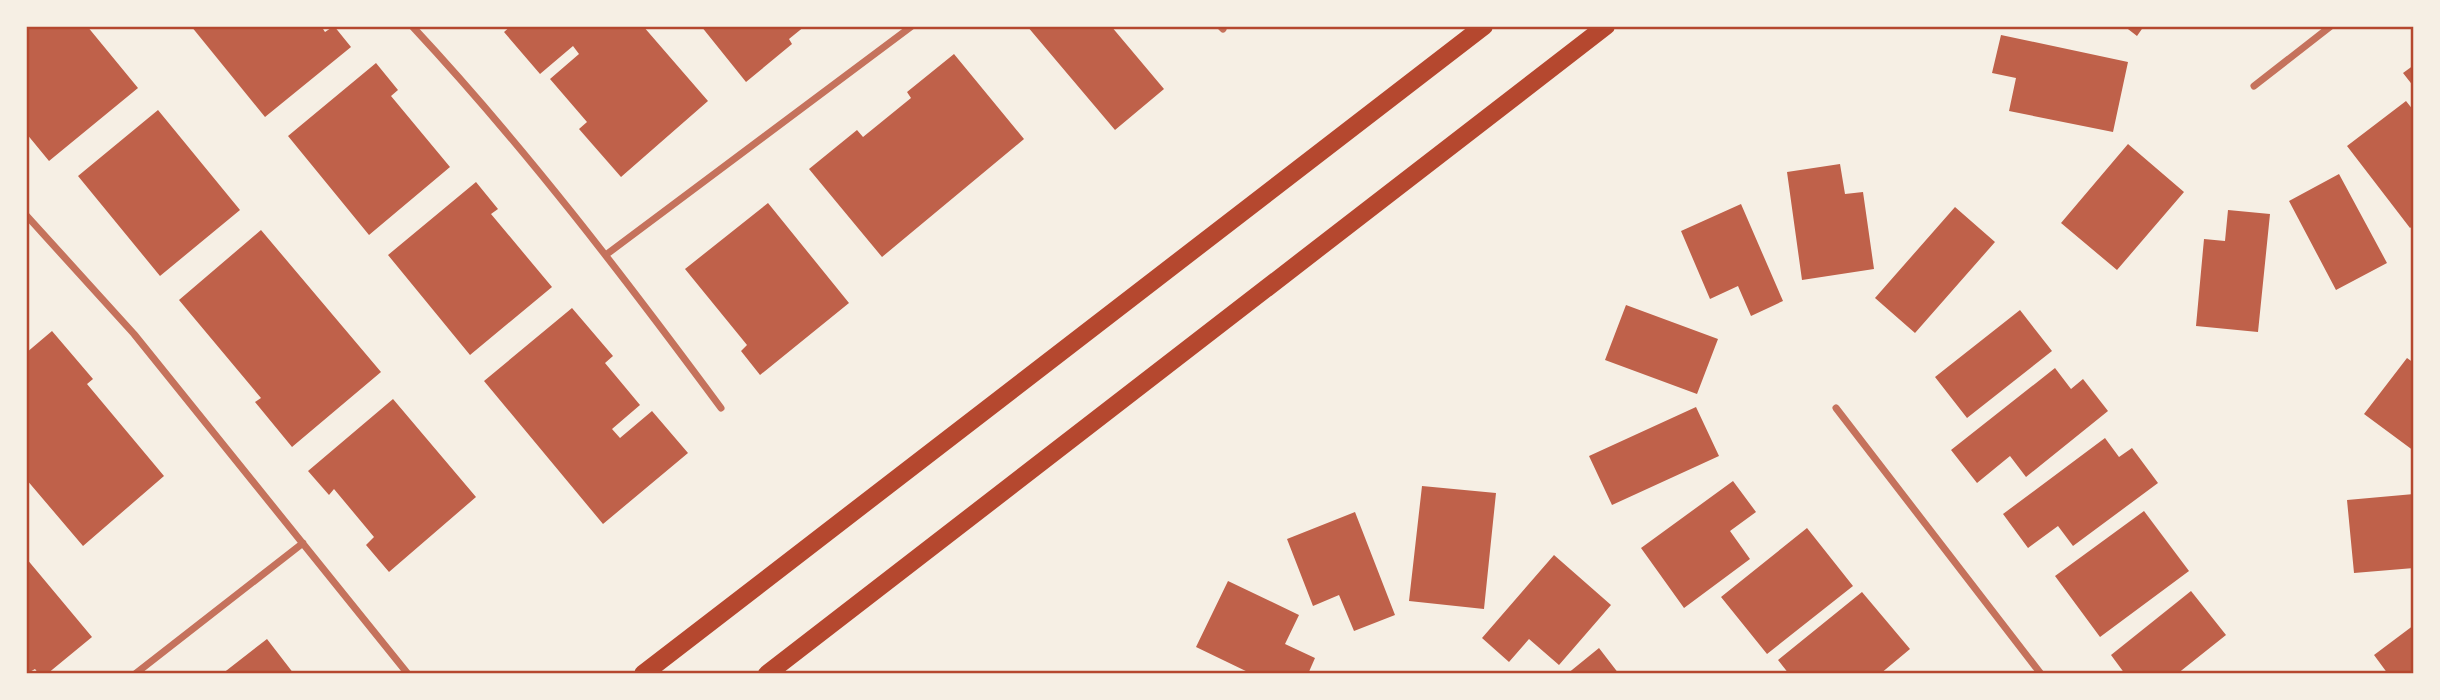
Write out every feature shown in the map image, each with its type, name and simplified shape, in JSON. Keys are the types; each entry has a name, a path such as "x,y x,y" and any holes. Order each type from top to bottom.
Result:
{"main road":[{"path":"643,674 1484,26"},
{"path":"766,674 1606,26"}],"street":[{"path":"412,26 449,65 607,254 721,408"},
{"path":"607,254 912,26"},
{"path":"2254,86 2331,26"},
{"path":"26,215 134,334 408,674"},
{"path":"1836,408 2041,674"},
{"path":"135,674 303,543"}],"building":[{"path":"26,26 87,26 138,88 49,161 26,133"},
{"path":"191,26 321,26 325,32 334,26 351,47 265,117"},
{"path":"511,26 643,26 708,101 621,177 579,129 587,122 550,79 579,54 573,46 540,74 504,32"},
{"path":"701,26 805,26 789,39 792,44 746,82"},
{"path":"1027,26 1111,26 1164,89 1115,130"},
{"path":"2124,26 2144,26 2137,36"},
{"path":"2001,35 2128,62 2113,132 2009,111 2016,78 1992,73"},
{"path":"954,54 1024,139 882,257 809,169 857,130 863,137 911,98 907,92"},
{"path":"376,63 398,90 391,96 450,167 369,235 288,136"},
{"path":"2414,65 2414,87 2403,73"},
{"path":"2406,101 2414,111 2414,225 2410,228 2347,146"},
{"path":"158,110 240,210 160,276 78,176"},
{"path":"2128,144 2184,192 2117,270 2061,223"},
{"path":"1840,164 1845,194 1863,192 1874,269 1802,280 1787,172"},
{"path":"2339,174 2387,263 2336,290 2289,201"},
{"path":"476,182 498,209 491,214 552,287 470,355 388,255"},
{"path":"768,203 849,303 760,375 741,351 747,345 685,269"},
{"path":"1741,204 1783,301 1751,316 1738,286 1710,299 1681,231"},
{"path":"1955,207 1995,242 1915,333 1875,298"},
{"path":"2228,210 2270,214 2258,332 2196,326 2204,239 2225,241"},
{"path":"261,230 381,372 292,447 255,402 261,398 179,300"},
{"path":"1626,305 1718,339 1697,394 1605,360"},
{"path":"572,308 613,356 605,363 640,405 612,429 620,438 652,411 688,453 603,524 484,381"},
{"path":"2020,310 2052,351 1967,418 1935,377"},
{"path":"52,331 93,379 87,384 164,476 83,546 26,479 26,353"},
{"path":"2407,358 2414,363 2414,451 2364,414"},
{"path":"2055,368 2071,389 2083,379 2108,411 2026,477 2010,456 1977,483 1951,450"},
{"path":"393,399 476,497 389,572 366,545 374,537 334,489 329,495 308,471"},
{"path":"1696,407 1719,456 1612,505 1589,456"},
{"path":"2105,438 2119,457 2132,448 2158,483 2073,546 2058,526 2028,548 2003,514"},
{"path":"1733,481 1756,512 1730,531 1750,559 1684,608 1641,548"},
{"path":"1422,486 1496,493 1484,609 1409,601"},
{"path":"2414,494 2414,568 2354,573 2347,500"},
{"path":"2144,511 2189,571 2100,637 2055,576"},
{"path":"1355,512 1395,615 1354,631 1339,595 1313,606 1287,539"},
{"path":"1807,528 1853,586 1767,654 1721,597"},
{"path":"1554,555 1611,605 1559,665 1529,639 1509,662 1482,638"},
{"path":"26,558 92,637 47,674 39,674 35,669 26,674"},
{"path":"1228,581 1299,615 1285,644 1315,658 1308,674 1252,674 1196,647"},
{"path":"2191,591 2226,635 2177,674 2125,674 2111,655"},
{"path":"1862,592 1910,649 1880,674 1789,674 1778,660"},
{"path":"2414,625 2414,674 2388,674 2374,655"},
{"path":"267,639 294,674 222,674"},
{"path":"1599,648 1619,674 1567,674"}]}
